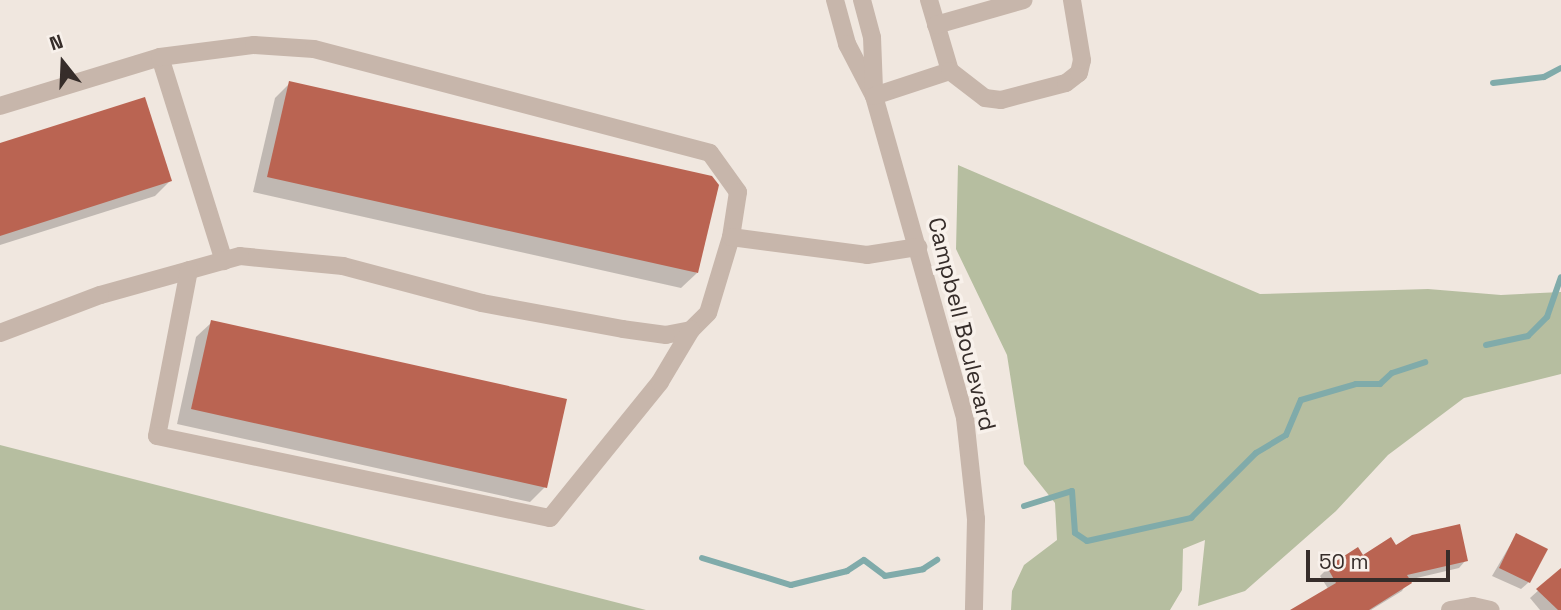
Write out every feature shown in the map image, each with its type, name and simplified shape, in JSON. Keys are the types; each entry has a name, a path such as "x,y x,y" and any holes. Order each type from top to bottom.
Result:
{"street":[{"name":"Campbell Boulevard","path":"835,0 847,44 874,96 965,418 976,519 974,610"},
{"name":"Campbell Boulevard","path":"862,0 872,37 874,96"},
{"path":"929,0 950,71 985,98 1001,100 1066,82 1079,73 1082,60 1072,0"},
{"path":"936,25 976,7 1012,2"},
{"path":"0,106 160,57 254,45 314,50 709,153 738,192 731,237 708,313 691,331 660,382 550,518 157,436 189,270"},
{"path":"160,57 224,261"},
{"path":"874,96 950,71"},
{"path":"731,237 867,255 918,247"},
{"path":"0,333 100,295 240,256 343,266 482,303 666,335 691,331"},
{"path":"1450,610 1472,606 1491,610"}],"green space":[{"path":"958,165 1260,294 1428,289 1501,295 1561,292 1561,374 1464,398 1388,455 1336,511 1245,591 1198,606 1205,540 1183,549 1182,590 1170,610 1011,610 1012,591 1024,565 1057,540 1055,503 1024,464 1007,355 956,249"},
{"path":"0,445 646,610 0,610"}],"building":[{"path":"289,81 712,176 719,185 698,273 267,177"},
{"path":"145,97 172,181 0,236 0,143"},
{"path":"211,320 567,399 547,488 191,409"},
{"path":"1460,524 1468,561 1407,575 1412,583 1369,610 1290,610 1336,583 1327,567 1358,547 1363,555 1391,537 1396,545 1412,535"},
{"path":"1516,533 1548,549 1530,583 1499,568"},
{"path":"1561,568 1561,610 1558,610 1536,589"}],"waterway":[{"path":"1493,83 1544,77 1561,68"},
{"path":"1486,345 1528,336 1547,317 1561,277"},
{"path":"1024,506 1072,491 1075,533 1087,541 1191,518 1256,453 1286,435 1301,400 1356,384 1380,384 1392,373 1425,362"},
{"path":"702,558 791,585 847,571 864,560 885,576 923,569 937,560"}]}
